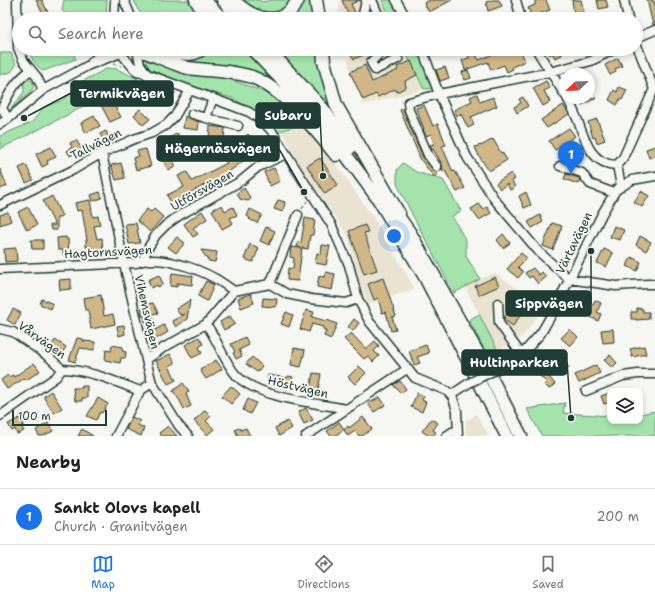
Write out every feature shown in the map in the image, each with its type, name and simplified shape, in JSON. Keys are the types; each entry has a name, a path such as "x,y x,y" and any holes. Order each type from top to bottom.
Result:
{"highway":[{"path":"196,0 204,12"},
{"path":"204,0 215,12"},
{"path":"223,0 234,12"},
{"path":"233,0 247,12"},
{"path":"289,12 298,0"},
{"path":"316,0 318,12"},
{"path":"153,56 188,68 225,72 251,77 275,90 307,120 357,181 378,200"},
{"path":"259,56 332,136 378,200 425,277 506,436"},
{"path":"274,56 323,109 410,233"},
{"path":"324,56 336,105 485,366 521,436"}],"street":[{"path":"17,0 17,12"},
{"path":"114,12 115,0"},
{"path":"124,0 129,12"},
{"path":"363,12 366,0"},
{"path":"372,0 377,12"},
{"path":"396,0 403,12"},
{"path":"516,0 519,12"},
{"path":"624,0 627,12"},
{"path":"643,35 655,30"},
{"path":"21,56 37,77 43,90"},
{"path":"89,65 97,56"},
{"path":"0,124 43,90 89,65 112,56"},
{"path":"122,56 137,72 147,74 249,112 261,120 271,130 310,197 331,224 342,247 358,299 370,322 415,378 447,391 451,395 457,411 457,433 452,432 446,436"},
{"path":"141,56 140,64 147,74 151,88 146,91"},
{"path":"377,56 371,62 375,70 398,59 397,56"},
{"path":"425,56 439,94 467,157 504,211 533,246 569,279 616,286 655,284"},
{"path":"540,56 559,86"},
{"path":"437,167 428,155 408,103 412,100 550,72 591,61 601,56"},
{"path":"617,165 623,158 654,88 641,56"},
{"path":"8,119 2,108 10,91 23,76 31,70"},
{"name":"Tallvägen","path":"0,206 73,170 102,153 152,133 166,125 175,116 190,90"},
{"path":"206,118 213,98"},
{"path":"570,104 593,155 603,162 617,165"},
{"path":"192,114 238,126"},
{"name":"Vihemsvägen","path":"102,153 124,264 152,383 178,426 188,436"},
{"name":"Utförsvägen","path":"143,260 156,235 175,218 241,181 258,167 286,154"},
{"path":"617,165 621,186 632,180 655,176"},
{"path":"560,166 582,173 590,184 614,193"},
{"name":"Värtavägen","path":"451,395 470,383 500,368 521,354 536,339 545,326 607,203 621,186"},
{"path":"270,284 298,215"},
{"name":"Hagtornsvägen","path":"0,269 124,264 136,263 143,260 163,261 196,270 216,279 234,291"},
{"path":"146,360 163,348 206,324 234,291 270,284 287,294 311,299 346,302 358,299"},
{"path":"498,303 499,323 521,354"},
{"name":"Höstvägen","path":"206,324 213,333 237,375 249,385 269,394 347,409"},
{"name":"Vårvägen","path":"0,329 13,332 62,369 101,376 140,391"},
{"path":"0,416 56,377 62,369"},
{"path":"306,436 407,369"},
{"path":"586,391 623,376 655,374"},
{"path":"116,436 140,391 152,383"}],"path":[{"path":"108,58 113,64 126,67"},
{"path":"167,89 186,98"},
{"path":"310,197 311,203"},
{"path":"298,215 310,197"}],"shaded area":[{"path":"339,0 382,0 388,12 338,12 341,4"},
{"path":"350,56 408,56 424,89 362,105 363,100 350,72 348,60 351,58"},
{"path":"300,124 320,142 341,171 377,223 415,289 367,305 348,236 298,163 282,131"},
{"path":"495,273 544,307 523,336 498,351 465,287"},
{"path":"476,414 489,436 466,436 466,421"}],"green space":[{"path":"64,0 107,0 106,12 64,12 62,10"},
{"path":"134,0 189,0 199,12 140,12"},
{"path":"240,0 260,0 261,2 292,0 287,7 280,12 260,12"},
{"path":"304,0 312,0 314,12 297,12"},
{"path":"382,0 392,0 399,12 388,12"},
{"path":"0,53 11,53 16,65 11,72 0,75"},
{"path":"31,56 74,56 76,59 43,71"},
{"path":"173,56 251,56 291,99 205,64 183,61"},
{"path":"282,56 321,56 334,112"},
{"path":"408,56 420,56 433,89 424,89"},
{"path":"150,57 223,77 259,90 280,100 320,142 300,124 278,132 268,118 232,98 188,86 150,69 146,63"},
{"path":"108,68 117,69 138,79 0,149 0,136 32,122 44,107 60,101 74,92 81,82"},
{"path":"28,78 33,82 34,86 31,91 10,110 24,92 23,81"},
{"path":"403,163 416,172 443,180 461,211 452,216 466,241 466,256 480,279 454,293 397,184 397,170"},
{"path":"479,314 498,351 499,362 492,364 469,320"},
{"path":"565,403 563,413 607,416 607,424 643,424 643,413 655,411 655,436 542,436 527,409"}],"building":[{"path":"36,0 42,0 48,12 42,12"},
{"path":"342,0 360,0 351,4 355,12 347,12"},
{"path":"430,0 452,0 429,12 424,3"},
{"path":"499,0 502,6 488,11 486,2"},
{"path":"535,0 546,0 550,10 544,12 530,12 528,8 535,5"},
{"path":"572,0 581,0 584,12 574,12"},
{"path":"597,0 606,0 608,7 599,9"},
{"path":"647,0 653,0 653,2 655,2 655,25 653,25"},
{"path":"352,56 361,56 354,59"},
{"path":"468,56 477,56 479,60 489,56 523,56 525,61 512,67 513,69 507,72 504,65 491,70 488,62 465,70 462,60 469,58"},
{"path":"618,58 622,66 615,69 616,72 610,75 605,65"},
{"path":"411,61 417,75 405,81 406,87 397,92 395,89 378,97 376,94 363,100 350,72 365,65 372,82 398,70 397,67"},
{"path":"445,67 449,78 440,81 436,70"},
{"path":"468,70 471,78 465,80 462,72"},
{"path":"546,81 550,88 544,91 550,102 543,106 533,88"},
{"path":"619,87 627,90 622,100 620,99 617,105 609,100 614,90 617,92"},
{"path":"477,94 480,102 493,97 497,106 471,117 474,125 468,128 461,114 457,116 454,110 472,101 470,97"},
{"path":"523,97 528,106 517,113 514,107 521,103 519,99"},
{"path":"111,100 121,117 110,122 101,105"},
{"path":"424,105 433,126 438,124 446,145 442,146 453,172 455,171 465,188 457,192 445,171 443,172 442,164 433,149 432,150 430,145 434,144 431,134 426,136 423,130 424,129 416,108"},
{"path":"563,105 569,114 547,128 541,120"},
{"path":"140,109 150,119 143,125 134,115"},
{"path":"403,109 423,157 438,174 434,177 421,160 400,110"},
{"path":"94,116 100,126 86,133 81,123"},
{"path":"185,116 199,122 198,130 183,128"},
{"path":"597,119 605,140 597,143 595,137 593,138 588,122"},
{"path":"210,126 225,128 224,139 209,138"},
{"path":"569,128 575,136 555,150 549,141"},
{"path":"106,131 109,138 104,141 100,134"},
{"path":"177,133 186,145 178,150 170,138"},
{"path":"248,134 265,152 261,156 257,152 252,156 251,155 226,174 228,177 212,185 210,182 171,203 167,195 184,187 178,176 187,172 192,181 227,163 224,160 236,150 238,153 249,142 244,137"},
{"path":"493,139 507,160 489,171 475,147 481,146"},
{"path":"76,140 82,149 70,156 67,151 72,147 70,143"},
{"path":"655,146 655,155 649,158 646,149"},
{"path":"51,147 56,157 47,161 48,164 42,167 36,154"},
{"path":"146,149 151,166 136,170 133,158 139,156 137,151"},
{"path":"167,156 169,160 172,158 176,167 168,170 162,158"},
{"path":"320,158 338,185 325,194 307,166"},
{"path":"121,163 125,178 116,180 111,165"},
{"path":"26,165 33,180 26,183 19,168"},
{"path":"274,168 280,181 270,186 264,172"},
{"path":"0,169 7,186 0,189"},
{"path":"511,173 515,179 512,181 515,187 510,190 507,184 500,189 496,183"},
{"path":"566,174 579,178 578,184 564,179"},
{"path":"244,188 251,199 248,201 240,199 237,193"},
{"path":"641,191 649,196 642,207 634,202"},
{"path":"100,192 102,198 93,201 91,195"},
{"path":"526,192 531,205 524,208 519,196"},
{"path":"52,196 62,216 57,218 57,230 51,230 50,225 55,225 43,201"},
{"path":"90,200 93,217 98,216 100,225 94,226 97,239 102,238 103,250 97,250 97,254 92,254 91,246 86,247 87,240 82,210 77,211 75,203"},
{"path":"278,200 285,202 283,212 274,209"},
{"path":"479,204 483,209 487,207 491,213 479,220 471,209"},
{"path":"222,205 225,211 233,207 237,215 230,218 233,223 222,229 212,210"},
{"path":"28,207 37,225 27,230 18,212"},
{"path":"147,209 151,212 154,209 163,217 150,232 137,220"},
{"path":"250,209 262,215 257,223 249,219 250,218 247,216"},
{"path":"202,211 207,219 193,228 198,234 193,237 184,224"},
{"path":"8,212 11,221 0,225 0,215"},
{"path":"540,215 543,222 532,228 528,222"},
{"path":"305,218 315,220 313,235 310,235 308,249 302,248 298,281 287,280 288,268 293,269 294,258 290,257 291,247 301,248 297,247 298,242 301,243"},
{"path":"136,223 140,243 129,244 125,224"},
{"path":"552,223 562,226 553,250 543,246"},
{"path":"365,225 368,232 364,233 377,270 364,274 349,231"},
{"path":"614,226 624,230 620,240 610,237"},
{"path":"266,227 275,231 269,245 260,241"},
{"path":"503,234 510,243 503,248 497,240"},
{"path":"640,236 651,242 646,251 636,245"},
{"path":"66,237 66,239 68,239 69,255 63,255 63,250 58,250 57,238"},
{"path":"177,237 185,243 176,253 168,247"},
{"path":"31,240 43,240 43,249 32,249"},
{"path":"250,244 259,248 253,262 244,259"},
{"path":"322,245 330,246 326,265 315,263 317,253 321,254"},
{"path":"16,248 17,261 5,262 4,249"},
{"path":"604,249 613,253 606,267 597,263"},
{"path":"201,250 217,252 215,262 209,261"},
{"path":"521,253 527,258 518,267 523,272 518,278 507,269"},
{"path":"631,257 641,262 637,271 627,266"},
{"path":"533,268 539,275 542,272 546,277 538,284 532,276 529,278 525,273"},
{"path":"326,272 335,274 332,290 317,287 319,276 325,277"},
{"path":"172,273 193,276 192,285 177,283 177,287 170,286"},
{"path":"159,275 163,284 158,287 157,285 151,288 148,280"},
{"path":"495,277 499,286 479,295 475,286"},
{"path":"383,278 396,316 392,317 396,330 391,331 386,312 382,313 378,298 374,300 368,284"},
{"path":"71,279 71,289 60,290 59,280"},
{"path":"206,281 214,285 207,301 198,296"},
{"path":"251,294 254,303 241,308 238,298"},
{"path":"520,294 530,301 513,326 504,320 504,318"},
{"path":"101,295 104,316 113,314 115,324 91,329 88,310 85,310 83,298"},
{"path":"263,298 277,299 276,307 262,306"},
{"path":"42,299 53,304 51,309 40,304"},
{"path":"190,300 187,319 176,327 172,321 185,314 180,315 176,309"},
{"path":"595,300 601,303 597,312 601,314 598,321 587,315"},
{"path":"153,303 158,313 152,314 154,320 145,322 144,316 142,316 141,308 147,307 147,304"},
{"path":"637,308 643,309 643,312 649,312 649,319 631,319 631,312 637,312"},
{"path":"13,309 21,313 15,325 7,320"},
{"path":"306,310 314,312 312,317 337,324 331,339 324,336 326,331 323,327 312,324 309,332 300,329"},
{"path":"286,312 293,315 289,327 281,324"},
{"path":"230,316 235,324 224,330 220,322"},
{"path":"354,319 359,323 353,331 348,327"},
{"path":"124,325 125,334 119,336 117,326"},
{"path":"164,325 168,332 151,342 147,334"},
{"path":"570,329 578,337 570,346 561,338"},
{"path":"613,329 614,342 603,343 601,330"},
{"path":"351,333 366,349 375,341 379,346 374,351 379,356 373,362 368,356 364,359 344,339"},
{"path":"199,337 203,344 199,347 202,353 192,358 185,345"},
{"path":"245,337 249,345 239,350 242,356 236,359 233,353 235,352 231,344"},
{"path":"77,338 83,339 83,341 95,342 94,350 80,348 75,362 69,360"},
{"path":"55,340 66,347 62,353 51,347"},
{"path":"112,345 123,347 122,351 126,352 125,358 121,358 120,363 105,360 106,350 111,351"},
{"path":"426,345 429,353 417,357 420,363 414,365 409,351"},
{"path":"644,346 646,354 632,357 630,349"},
{"path":"294,348 305,350 301,367 291,365"},
{"path":"170,354 175,363 169,366 176,380 168,384 156,361"},
{"path":"610,355 617,363 612,368 604,360"},
{"path":"252,357 262,366 257,372 246,364"},
{"path":"563,359 569,368 565,371 559,362"},
{"path":"216,360 222,369 206,379 200,370"},
{"path":"34,363 40,371 7,389 1,380 8,375 9,377 13,375 14,377"},
{"path":"596,365 600,373 579,383 575,375"},
{"path":"359,366 366,373 355,384 348,377"},
{"path":"545,372 555,384 549,389 544,384 546,382 540,376"},
{"path":"313,373 321,374 318,390 310,388"},
{"path":"268,375 287,378 288,376 293,377 291,384 279,382 278,385 267,384"},
{"path":"400,381 406,389 401,393 393,385"},
{"path":"183,383 189,391 186,394 191,406 184,409 173,391"},
{"path":"82,386 87,386 87,398 82,398 82,401 75,401 73,388 82,388"},
{"path":"231,386 240,394 231,404 222,396"},
{"path":"51,391 62,408 54,413 44,398 44,396"},
{"path":"417,393 424,396 422,400 426,402 422,412 411,407"},
{"path":"607,394 607,403 604,404 601,396"},
{"path":"380,397 385,405 374,412 368,404"},
{"path":"98,398 108,404 102,413 100,412 96,420 87,416"},
{"path":"248,399 256,403 250,414 243,410"},
{"path":"306,408 313,420 304,424 298,412"},
{"path":"205,410 211,416 206,421 214,429 207,435 194,421"},
{"path":"132,417 140,421 138,425 144,428 141,436 126,429"},
{"path":"363,417 372,429 362,436 359,436 355,431 348,436 344,430"},
{"path":"20,418 24,425 21,426 24,431 17,434 15,429 12,431 8,424"},
{"path":"431,419 438,423 433,430 436,432 433,436 429,436 422,431"},
{"path":"288,421 292,428 279,436 275,428"},
{"path":"339,422 344,429 335,436 331,436 327,431"},
{"path":"48,423 53,431 43,436 39,436 36,430"},
{"path":"168,426 177,436 162,436 159,433"},
{"path":"239,427 241,430 246,428 250,436 238,436 235,430"},
{"path":"82,429 93,436 78,436"}],"place":[{"name":"Termikvägen","path":"24,118"},
{"name":"Sankt Olovs kapell","path":"571,174"},
{"name":"Subaru","path":"323,176"},
{"name":"Hägernäsvägen","path":"304,192"},
{"name":"Sippvägen","path":"591,251"},
{"name":"Hultinparken","path":"571,418"}]}
